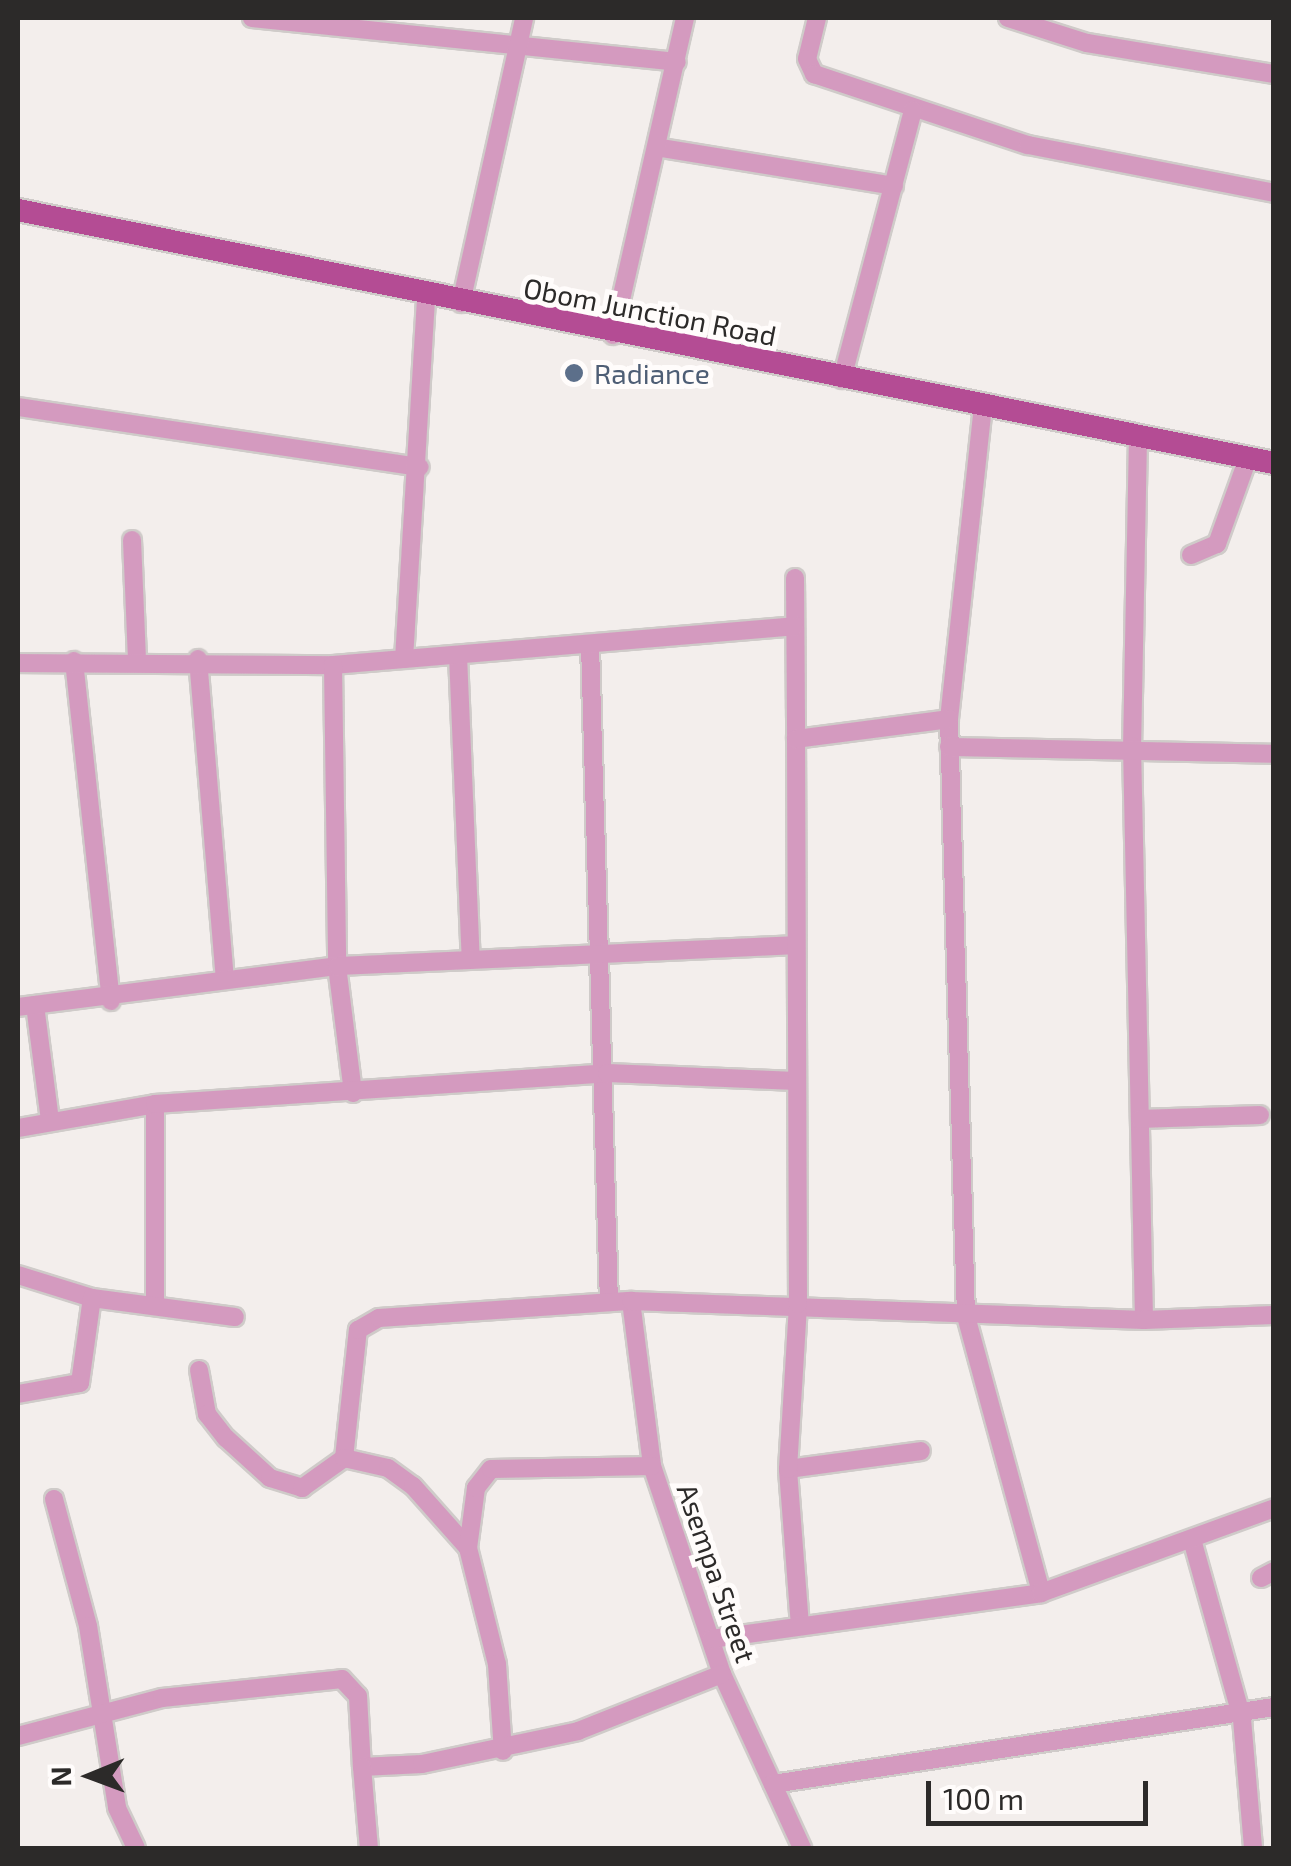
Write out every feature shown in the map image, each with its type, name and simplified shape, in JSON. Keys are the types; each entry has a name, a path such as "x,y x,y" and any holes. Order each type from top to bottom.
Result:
{"main road":[{"name":"Obom Junction Road","path":"18,210 613,335 1274,462"}],"street":[{"path":"252,18 519,51 676,62"},
{"path":"461,304 524,18"},
{"path":"613,335 662,148 684,18"},
{"path":"817,18 807,59 814,74 1028,146 1274,193"},
{"path":"1008,18 1157,58 1274,74"},
{"path":"842,379 913,110"},
{"path":"662,148 894,186"},
{"path":"404,659 420,466 426,297"},
{"path":"983,406 949,719 966,1316 1041,1594"},
{"path":"18,407 420,466"},
{"path":"1138,437 1132,746 1144,1320"},
{"path":"1192,555 1217,544 1248,458"},
{"path":"132,540 138,660"},
{"path":"795,578 798,1304 788,1469 800,1626"},
{"path":"18,663 198,658 333,664 794,626"},
{"path":"590,644 593,954 606,1073 609,1302"},
{"path":"458,655 472,960"},
{"path":"198,658 224,978"},
{"path":"74,661 111,1002"},
{"path":"333,664 337,966 353,1093"},
{"path":"796,739 949,719"},
{"path":"949,747 1132,746 1274,754"},
{"path":"50,1122 26,1006 111,1002 224,978 337,966 795,944"},
{"path":"18,1128 154,1104 606,1073 796,1081"},
{"path":"154,1104 155,1304"},
{"path":"1140,1119 1260,1114"},
{"path":"18,1275 92,1298 235,1317"},
{"path":"18,1394 80,1384 92,1298"},
{"path":"199,1370 208,1414 270,1478 302,1488 344,1458 358,1330 378,1318 609,1302 798,1304 966,1316 1144,1320 1274,1316"},
{"name":"Asempa Street","path":"631,1302 652,1466 722,1674 802,1848"},
{"path":"788,1469 921,1451"},
{"path":"344,1458 388,1468 468,1548"},
{"path":"503,1750 498,1664 468,1548 476,1488 491,1469 652,1466"},
{"path":"54,1499 117,1808 136,1848"},
{"path":"711,1639 1041,1594 1193,1543 1274,1508"},
{"path":"1193,1543 1242,1718 1253,1848"},
{"path":"362,1767 503,1750 722,1674"},
{"path":"18,1736 162,1698 342,1679 358,1696 369,1848"},
{"path":"773,1784 1242,1718 1274,1707"}],"place":[{"name":"Radiance","path":"574,373"}]}
